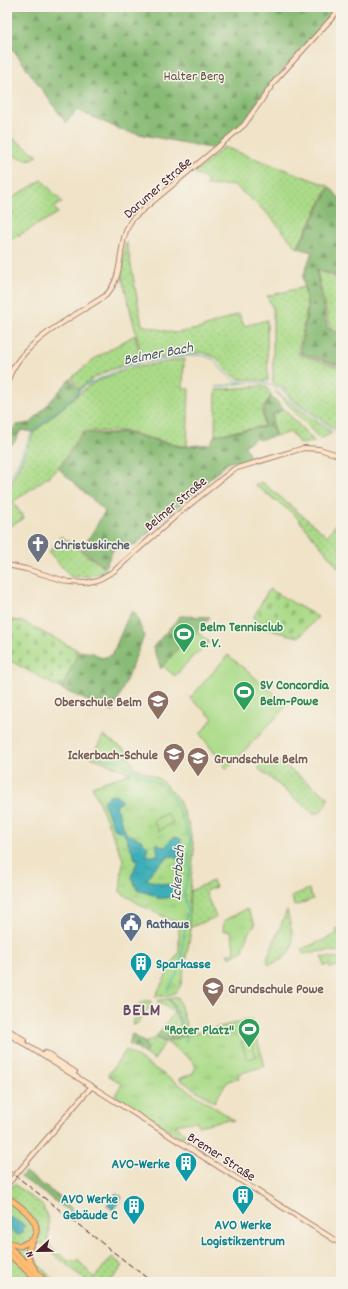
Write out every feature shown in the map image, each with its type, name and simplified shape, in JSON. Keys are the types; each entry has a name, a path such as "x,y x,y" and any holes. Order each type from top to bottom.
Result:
{"highway":[{"path":"7,1197 33,1219 37,1230 28,1253 29,1260 39,1275"},
{"path":"7,1244 20,1246 29,1243 34,1239"},
{"path":"7,1244 46,1282"},
{"path":"7,1252 38,1282"},
{"path":"7,1258 20,1264"}],"street":[{"name":"Darumer Straße","path":"7,384 13,366 26,349 105,296 116,284 125,235 134,218 244,125 275,81 341,8"},
{"name":"Belmer Straße","path":"7,565 70,582 84,583 102,578 114,571 178,514 234,469 304,448 319,449 341,456"},
{"name":"Bremer Straße","path":"7,1029 84,1078 92,1086"},
{"name":"Bremer Straße","path":"7,1033 341,1244"},
{"path":"7,1185 92,1086"}],"green space":[{"name":"Halter Berg","path":"7,7 339,7 271,83 241,126 215,149 124,131 77,110 66,123 7,41"},
{"path":"7,134 38,156 29,160 7,154"},
{"path":"224,147 329,186 297,248 267,213 234,185 206,186 208,180 194,173"},
{"path":"42,180 62,202 54,207 58,213 7,242 7,201"},
{"path":"330,187 341,200 341,277 316,269 327,327 341,336 341,366 300,353 308,308 303,277 312,252 298,248"},
{"path":"125,243 127,243 142,325 174,333 198,329 239,314 244,326 267,320 268,381 239,379 228,371 217,358 202,352 143,361 122,277"},
{"path":"317,270 341,279 341,335 329,326"},
{"path":"304,287 307,308 298,354 341,368 341,430 338,431 291,398 283,387 273,383 273,309 267,296"},
{"path":"135,335 141,361 109,370 94,378 81,388 71,378 97,357"},
{"path":"184,359 183,388 189,389 187,446 181,446 123,431 82,432 56,471 13,502 24,518 7,528 7,493 34,432 87,387 97,381 127,369"},
{"path":"70,379 80,389 77,395 34,432 21,430 14,443 7,447 7,435 17,425 31,423"},
{"path":"262,386 267,388 271,395 262,410 264,426 215,435 216,390"},
{"path":"275,391 332,433 320,439"},
{"path":"271,395 283,408 272,415 272,427 275,436 258,440 256,438 245,445 251,460 229,462 136,544 114,548 105,567 82,550 105,511 59,469 83,433 112,434 122,432 181,447 210,444 215,435 264,427 264,410"},
{"path":"284,409 315,442 300,444 291,432 276,436 273,427 273,415"},
{"path":"262,482 327,536 341,518 341,571 295,515 255,485"},
{"path":"61,536 107,570 92,576 71,577 49,552"},
{"path":"269,589 318,617 299,637 261,628 263,624 253,618"},
{"path":"133,611 137,617 144,636 113,712 61,689 79,651 93,653 102,658 112,655 128,617"},
{"path":"180,616 210,617 186,645 184,643 161,669 153,647"},
{"path":"7,619 23,622 79,651 61,689 7,659"},
{"name":"Belm Tennisclub e. V.","path":"197,632 209,642 198,654 196,653 175,676 163,666 184,642 187,644"},
{"name":"SV Concordia Belm-Powe","path":"228,655 288,705 227,769 200,734 213,718 190,698"},
{"path":"103,736 126,750 134,767 158,778 170,789 179,801 189,826 194,848 189,900 190,936 181,984 177,991 167,996 155,997 179,953 179,924 144,907 120,892 123,859 92,786 131,773 91,757"},
{"path":"276,759 329,798 320,813 313,813 258,768 262,762 270,767"},
{"path":"167,813 173,822 159,831 153,821"},
{"path":"213,881 216,887 207,890 206,894 216,917 189,928 190,891"},
{"path":"309,889 313,899 294,906 292,896"},
{"path":"246,909 248,910 255,924 254,927 248,933 243,951 229,958 227,954 235,953 231,931 223,931 224,921"},
{"path":"287,910 291,928 292,944 286,956 269,965 267,959"},
{"path":"341,927 341,952 322,951 303,954 302,949 337,934 335,929"},
{"path":"322,957 341,958 341,965 330,968 330,965 324,966"},
{"path":"178,997 189,1035 251,1019 265,1066 238,1074 239,1078 228,1081 214,1102 179,1079 193,1073 196,1067 192,1060 166,1042 185,1036 170,998"},
{"path":"169,999 183,1031 167,1036 161,1030 174,1013 162,1004 158,1005 158,1000"},
{"path":"144,1001 151,1001 151,1005 137,1024 133,1025 138,1005"},
{"path":"161,1030 167,1036 183,1032 185,1036 165,1041 156,1037"},
{"path":"132,1034 144,1042 147,1049 145,1054 129,1044"},
{"path":"156,1038 165,1042 154,1060 145,1054 147,1048 144,1043"},
{"name":"\"Roter Platz\"","path":"251,1039 256,1057 247,1059 241,1041"},
{"path":"126,1050 234,1120 230,1121 229,1119 198,1126 197,1121 175,1125 188,1135 180,1137 115,1095 122,1084 108,1075"},
{"path":"25,1172 65,1201 80,1219 21,1177"},
{"path":"14,1184 43,1206 49,1222 48,1241 51,1248 70,1262 73,1260 75,1262 78,1260 94,1278 112,1257 123,1266 110,1282 88,1282 39,1242 35,1254 38,1264 56,1282 7,1282 7,1192"}],"water":[{"path":"117,795 122,801 116,806 125,830 129,836 131,835 141,840 148,847 146,856 154,856 158,854 156,844 158,843 161,846 166,847 174,838 176,837 181,839 181,860 177,860 175,857 170,856 153,869 147,880 179,887 173,896 157,898 156,896 138,890 131,877 137,862 124,835 114,829 103,801 109,796"},
{"path":"116,1193 122,1197 113,1210 107,1205"},
{"path":"7,1215 24,1225 23,1233 19,1235 10,1230"}],"waterway":[{"name":"Belmer Bach","path":"7,487 33,430 86,385 127,366 186,356 202,355 213,359 225,373 237,382 264,383 282,389 290,399 341,437"},
{"path":"216,387 243,383"},
{"name":"Ickerbach","path":"96,755 106,759 116,760 161,785 172,797 177,806 190,839 189,873 184,892 187,911 181,959 177,974 167,991"},
{"path":"174,1003 187,1037"}],"railway":[{"path":"7,1169 152,1282"}],"place":[{"name":"Christuskirche","path":"38,564"},
{"name":"Belm Tennisclub e. V.","path":"184,654"},
{"name":"SV Concordia Belm-Powe","path":"244,712"},
{"name":"Oberschule Belm","path":"158,720"},
{"name":"Ickerbach-Schule","path":"174,774"},
{"name":"Grundschule Belm","path":"198,778"},
{"name":"Rathaus","path":"131,942"},
{"name":"Sparkasse","path":"141,982"},
{"name":"Grundschule Powe","path":"213,1008"},
{"name":"\"Roter Platz\"","path":"249,1048"},
{"name":"AVO-Werke","path":"186,1182"},
{"name":"AVO Werke Logistikzentrum","path":"243,1216"},
{"name":"AVO Werke Gebäude C","path":"134,1226"}],"district":[{"name":"BELM","path":"142,1009"}]}
